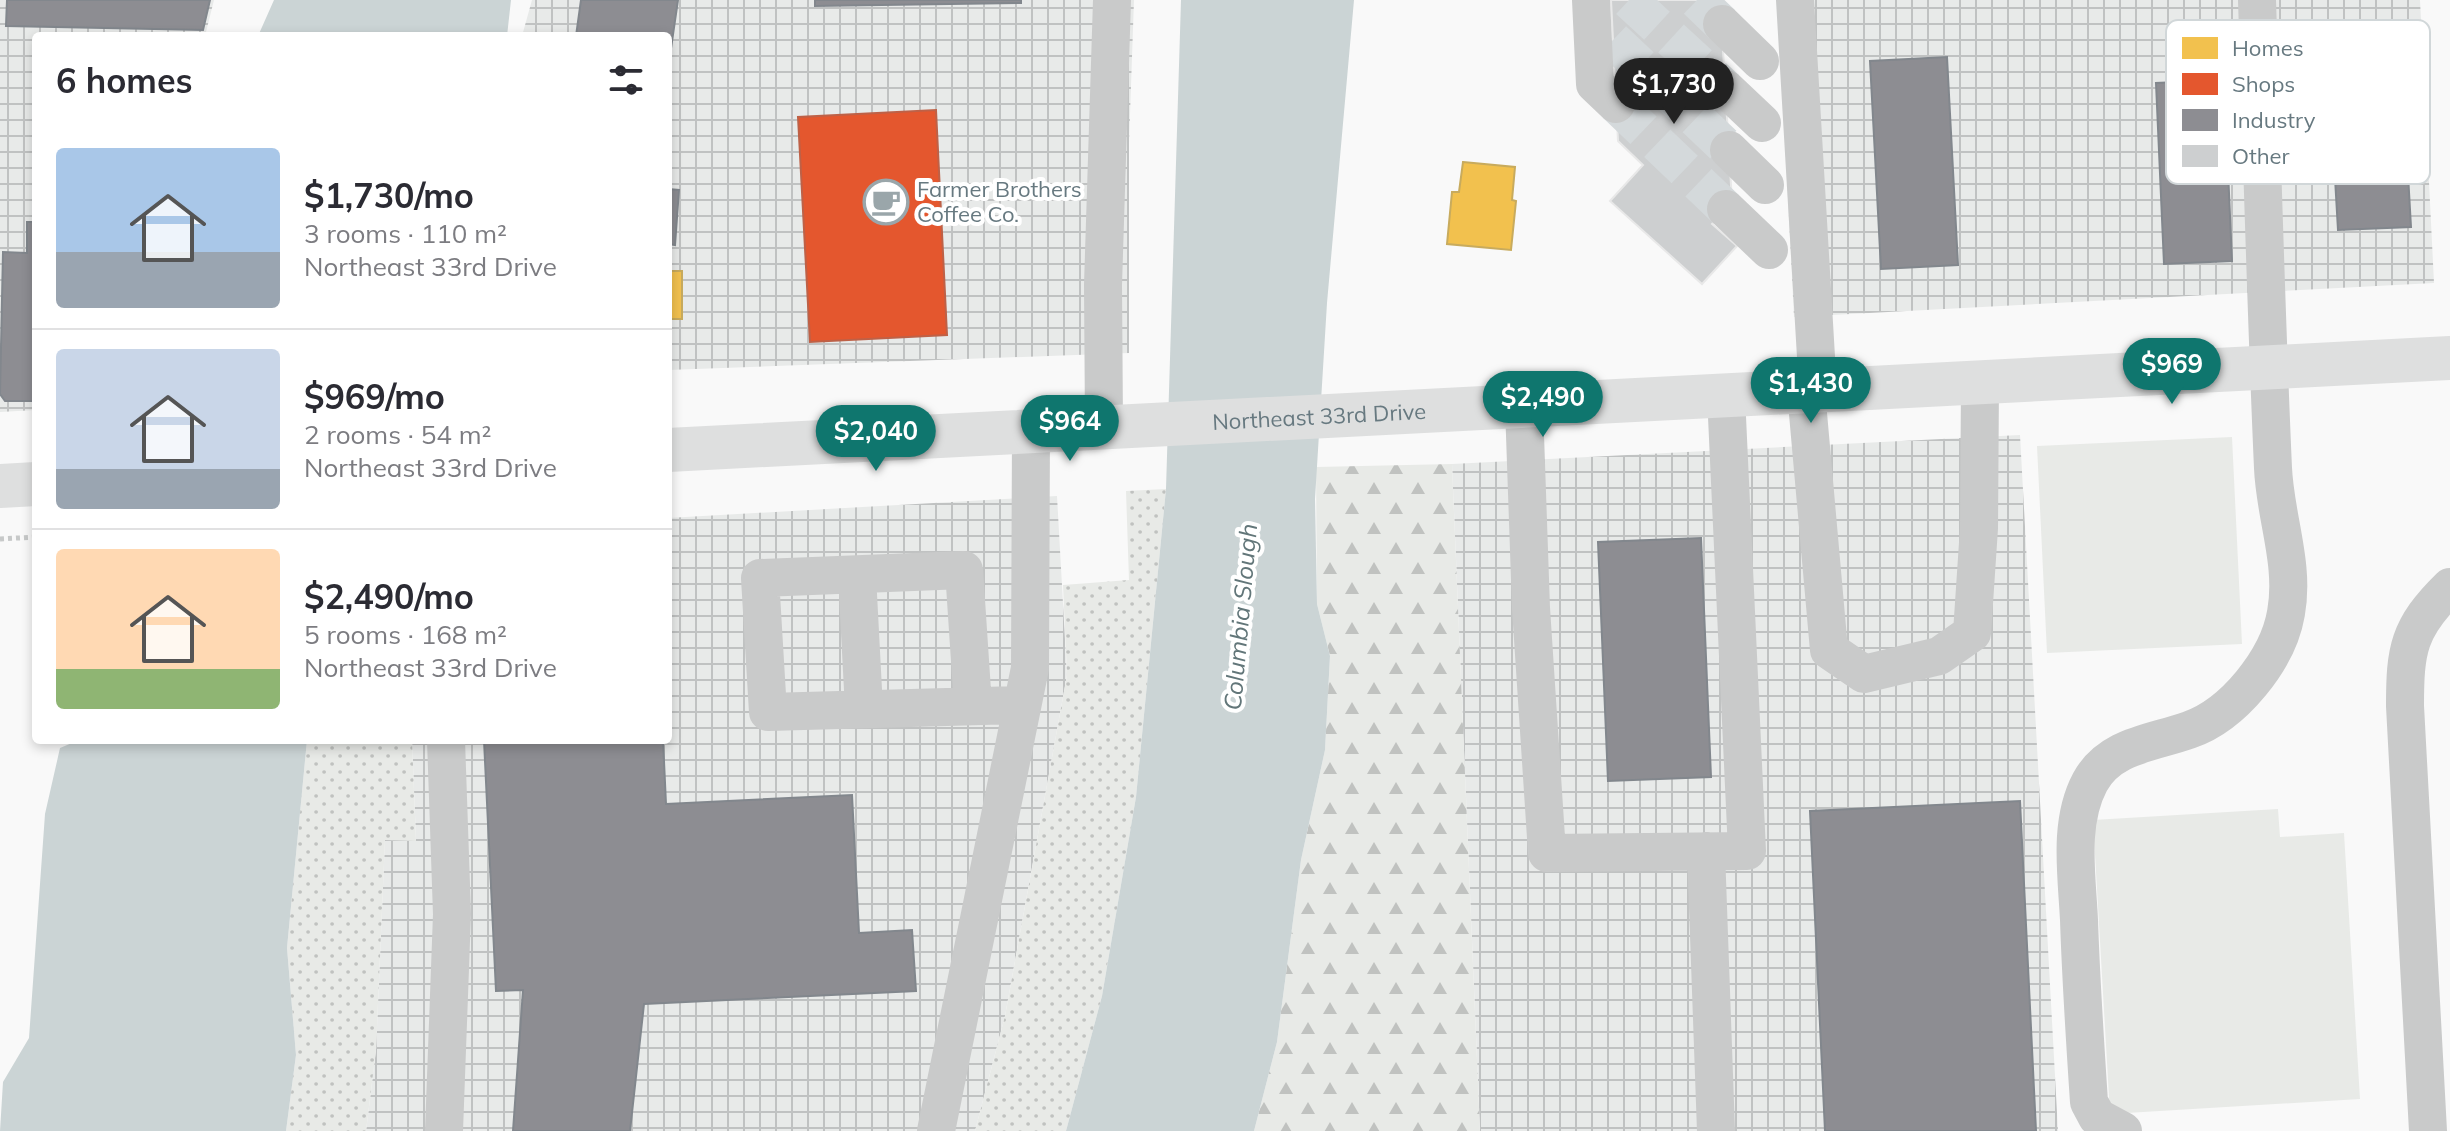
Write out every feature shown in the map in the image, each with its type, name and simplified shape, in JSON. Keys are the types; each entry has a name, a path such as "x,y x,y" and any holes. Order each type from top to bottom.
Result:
{"main road":[{"name":"Northeast 33rd Drive","path":"672,450 2450,358"}],"lane":[{"path":"1112,0 1103,285 1118,426"},
{"path":"1795,0 1812,391 1829,650 1864,674 1939,656 1972,633 1979,528 1980,382"},
{"path":"2257,0 2258,20"},
{"path":"1599,20 1595,84 1616,104"},
{"path":"1722,24 1760,61"},
{"path":"1726,89 1762,123"},
{"path":"1729,150 1765,185"},
{"path":"2123,1131 2097,1117 2089,1102 2081,988 2077,858 2079,808 2091,780 2113,756 2151,740 2191,730 2221,713 2250,686 2271,653 2286,614 2288,556 2273,474 2263,184"},
{"path":"1726,209 1769,250"},
{"path":"1524,406 1531,608 1547,853 1747,851 1726,395"},
{"path":"936,1131 1030,668 1031,431"},
{"path":"973,706 964,570 760,578 768,712 1022,705"},
{"path":"857,575 864,709"},
{"path":"2428,1131 2405,659 2414,630 2450,587"},
{"path":"444,1131 452,914 446,744"},
{"path":"1706,851 1716,1131"}],"path":[{"path":"0,539 32,537"}],"shaded area":[{"path":"0,0 214,0 206,32 32,32 32,410 0,412"},
{"path":"532,0 1134,0 1129,143 1129,353 672,370 672,32 523,32"},
{"path":"1778,0 2420,0 2421,20 2166,20 2166,184 2429,184 2434,283 1794,317"},
{"path":"2020,435 2058,1131 1480,1131 1452,464"},
{"path":"1057,496 1067,675 1005,1016 975,1131 366,1131 376,1050 385,839 416,840 412,744 672,744 672,518"}],"green space":[{"path":"2232,437 2242,644 2047,653 2037,446"},
{"path":"1452,464 1480,1131 1254,1131 1277,1042 1301,860 1325,750 1330,656 1317,604 1316,467"},
{"path":"1166,489 1136,797 1102,996 1066,1131 975,1131 1005,1016 1067,675 1063,585 1129,580 1126,491"},
{"path":"307,744 412,744 416,841 385,840 376,1050 366,1131 286,1131 296,1055 287,948"},
{"path":"2278,809 2280,837 2344,833 2360,1099 2110,1114 2093,820"}],"water":[{"path":"274,0 511,0 507,32 260,32"},
{"name":"Columbia Slough","path":"1181,0 1354,0 1327,303 1315,499 1317,604 1330,656 1325,750 1301,860 1277,1042 1254,1131 1066,1131 1102,996 1136,797 1166,489"},
{"path":"70,744 307,744 287,948 296,1055 286,1131 0,1131 3,1082 29,1038 45,814 60,748"}],"building: Homes":[{"path":"1463,162 1515,167 1512,200 1516,201 1511,250 1447,244 1452,192 1459,192"},
{"path":"672,271 682,271 682,319 672,319"}],"building: Shops":[{"path":"936,110 947,335 810,342 798,117"}],"building: Industry":[{"path":"7,0 210,0 203,30 6,26"},
{"path":"581,0 678,0 672,41 672,32 577,32"},
{"path":"815,0 1021,0 1021,3 815,6"},
{"path":"1947,57 1958,265 1881,269 1870,61"},
{"path":"2156,83 2166,83 2166,184 2229,184 2232,261 2164,264"},
{"path":"2335,184 2409,184 2411,227 2338,230"},
{"path":"672,189 679,190 675,245 672,245"},
{"path":"27,222 32,222 32,401 5,401 0,394 3,252 27,253"},
{"path":"1701,538 1711,777 1608,781 1598,542"},
{"path":"484,744 663,744 666,804 852,795 859,933 912,930 916,991 644,1004 630,1131 513,1131 523,990 496,991"},
{"path":"2020,801 2036,1131 1825,1131 1810,811"}],"building: Other":[{"path":"1611,0 1720,0 1732,202 1712,224 1737,246 1702,284 1610,201 1643,165 1618,141"}],"tunnel":[{"path":"1629,0 1726,89"},
{"path":"1697,0 1722,24"},
{"path":"1613,40 1729,150"},
{"path":"1616,104 1726,209"}],"place":[{"name":"Farmer Brothers Coffee Co.","path":"886,202"}]}
